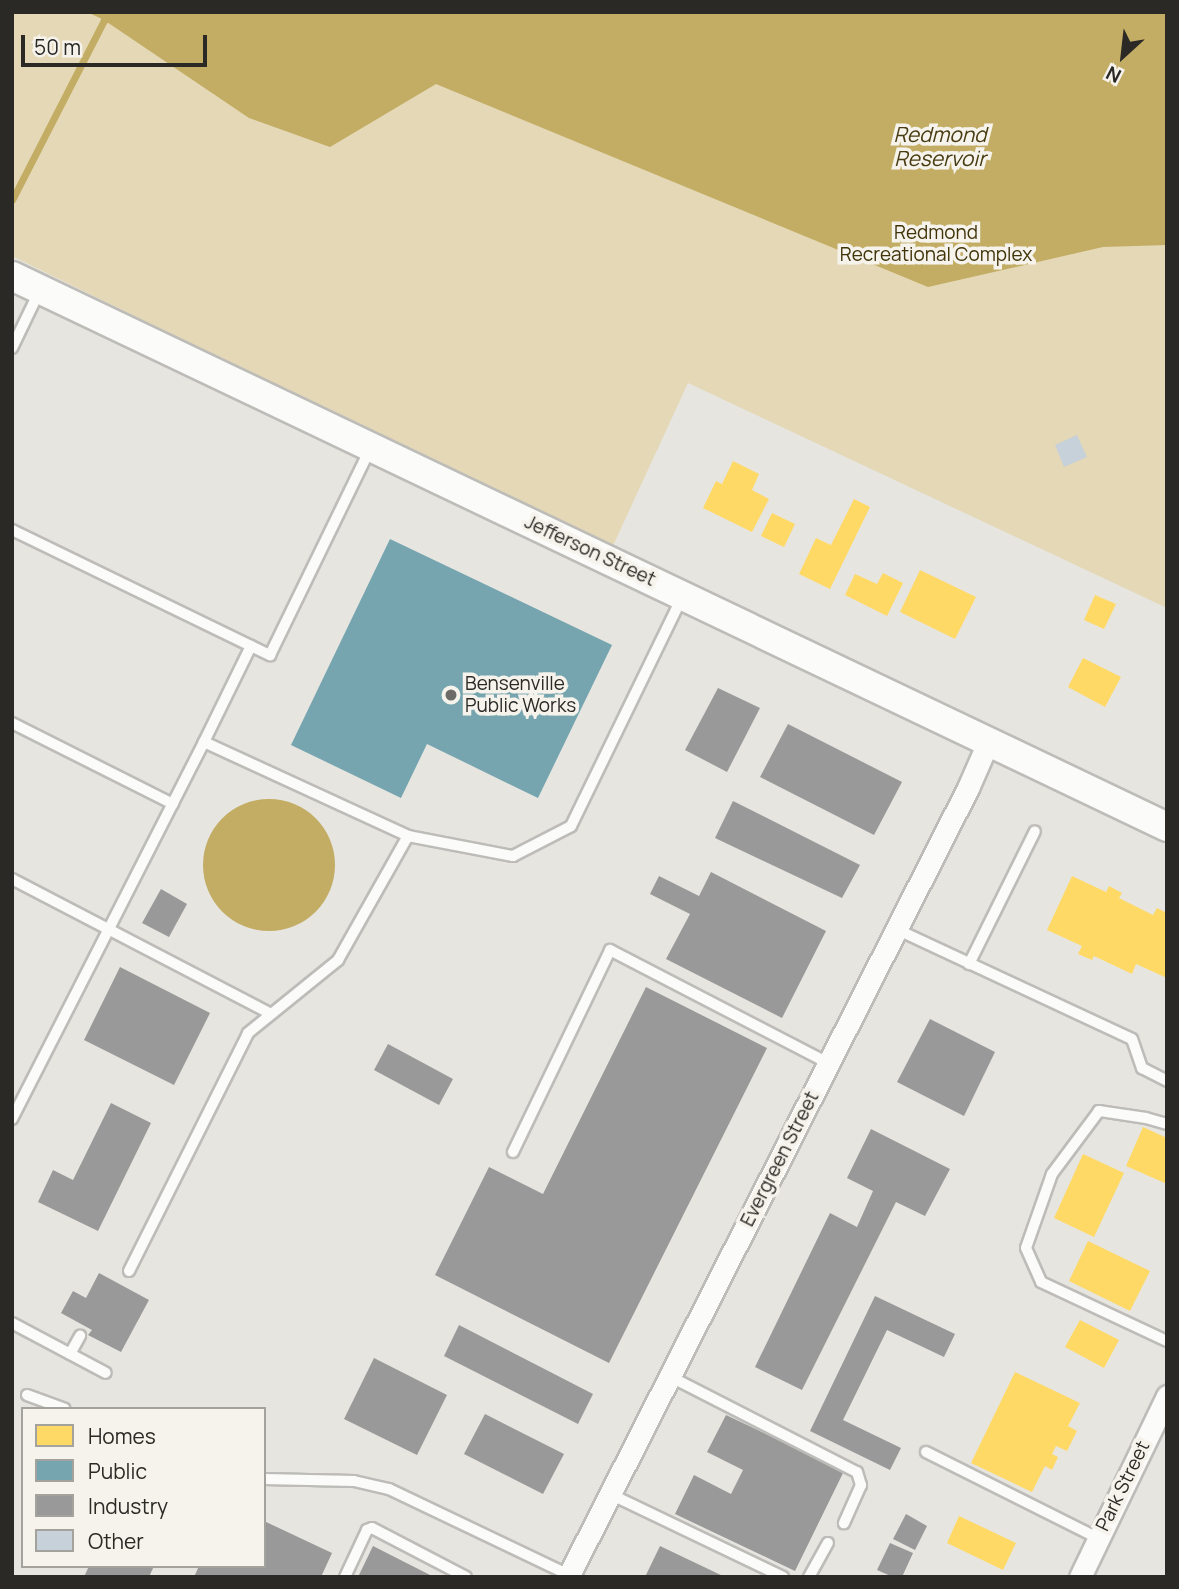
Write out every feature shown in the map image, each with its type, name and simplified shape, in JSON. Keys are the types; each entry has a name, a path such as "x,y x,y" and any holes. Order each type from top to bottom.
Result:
{"street":[{"name":"Jefferson Street","path":"12,276 1167,827"},
{"name":"Evergreen Street","path":"568,1576 989,740"},
{"name":"Park Street","path":"1080,1577 1167,1396"}],"lane":[{"path":"12,348 40,289"},
{"path":"12,530 270,655 371,447"},
{"path":"204,742 408,836 513,856 571,826 683,595"},
{"path":"12,1119 251,646"},
{"path":"12,723 173,804"},
{"path":"969,964 1035,831"},
{"path":"129,1271 248,1033 338,960 408,836"},
{"path":"12,879 271,1014"},
{"path":"896,929 1132,1039 1142,1068 1167,1081"},
{"path":"513,1152 610,950 828,1063"},
{"path":"1167,1124 1099,1111 1052,1174 1026,1248 1041,1282 1167,1341"},
{"path":"12,1323 106,1373"},
{"path":"70,1354 80,1336"},
{"path":"670,1376 846,1464 856,1472 861,1485 844,1523"},
{"path":"27,1395 60,1407"},
{"path":"926,1452 1098,1538"},
{"path":"266,1479 354,1481 388,1489 568,1576"},
{"path":"610,1494 783,1577"},
{"path":"345,1577 367,1530 372,1528 466,1577"},
{"path":"809,1577 828,1543"}],"green space":[{"name":"Redmond Recreational Complex","path":"12,12 1167,12 1167,608 688,383 611,550 12,256"}],"water":[{"name":"Redmond Reservoir","path":"87,12 1167,12 1167,245 1103,247 928,287 436,84 330,147 249,118 104,20"},
{"path":"269,799 294,804 316,818 330,840 335,865 330,890 316,912 294,926 269,931 244,926 222,912 208,890 203,865 208,840 222,818 244,804"}],"building: Homes":[{"path":"733,461 759,474 752,490 769,499 752,532 703,508 716,481 722,484"},
{"path":"854,499 870,507 830,589 799,574 816,538 831,545"},
{"path":"772,513 795,524 784,547 761,536"},
{"path":"920,570 976,597 955,639 900,612"},
{"path":"883,573 903,583 887,616 845,595 855,574 877,584"},
{"path":"1095,595 1116,604 1104,629 1084,620"},
{"path":"1083,658 1121,677 1105,707 1068,687"},
{"path":"1072,876 1106,892 1109,886 1122,893 1119,898 1153,915 1157,908 1167,913 1167,978 1136,964 1132,974 1094,956 1092,960 1078,954 1082,946 1047,930"},
{"path":"1143,1127 1167,1138 1167,1184 1126,1166"},
{"path":"1083,1154 1124,1173 1094,1237 1054,1218"},
{"path":"1088,1241 1150,1271 1130,1311 1069,1281"},
{"path":"1080,1320 1119,1340 1104,1368 1065,1347"},
{"path":"1015,1372 1080,1403 1068,1426 1077,1431 1067,1451 1056,1446 1052,1454 1058,1457 1052,1470 1045,1466 1032,1492 971,1463"},
{"path":"959,1516 1016,1543 1003,1570 947,1543"}],"building: Public":[{"name":"Bensenville Public Works","path":"390,539 612,645 538,798 427,744 401,798 291,745"}],"building: Industry":[{"path":"718,688 760,708 727,772 685,750"},
{"path":"788,724 902,782 874,835 760,777"},
{"path":"733,801 860,865 842,898 715,838"},
{"path":"711,872 826,931 782,1018 666,959 690,914 650,894 659,876 699,896"},
{"path":"161,889 187,904 169,937 142,923"},
{"path":"120,967 210,1013 174,1085 84,1040"},
{"path":"646,987 767,1048 609,1363 435,1275 489,1167 543,1194"},
{"path":"930,1019 995,1052 964,1116 897,1082"},
{"path":"388,1044 453,1079 439,1105 374,1070"},
{"path":"111,1103 151,1123 98,1231 38,1202 53,1170 73,1180"},
{"path":"871,1129 950,1169 925,1216 896,1202 802,1390 755,1367 830,1213 857,1227 873,1191 847,1178"},
{"path":"99,1273 149,1300 121,1352 88,1335 92,1330 61,1313 73,1291 86,1298"},
{"path":"875,1296 955,1334 944,1357 887,1330 843,1420 901,1448 890,1470 810,1431"},
{"path":"459,1325 593,1394 578,1424 444,1356"},
{"path":"374,1358 447,1395 417,1455 344,1419"},
{"path":"485,1414 564,1454 543,1494 464,1454"},
{"path":"726,1415 844,1471 795,1571 675,1514 694,1475 731,1494 743,1470 707,1452"},
{"path":"906,1514 927,1526 915,1550 893,1539"},
{"path":"266,1522 332,1553 321,1577 194,1577 198,1568 266,1568"},
{"path":"890,1543 913,1553 902,1577 893,1577 877,1570"},
{"path":"373,1546 434,1577 358,1577"},
{"path":"660,1546 725,1577 645,1577"},
{"path":"88,1568 153,1568 149,1577 84,1577"}],"building: Other":[{"path":"1077,435 1087,457 1064,467 1055,445"}],"waterway":[{"path":"12,200 104,20 111,18"}],"place":[{"name":"Bensenville Public Works","path":"451,695"}]}
